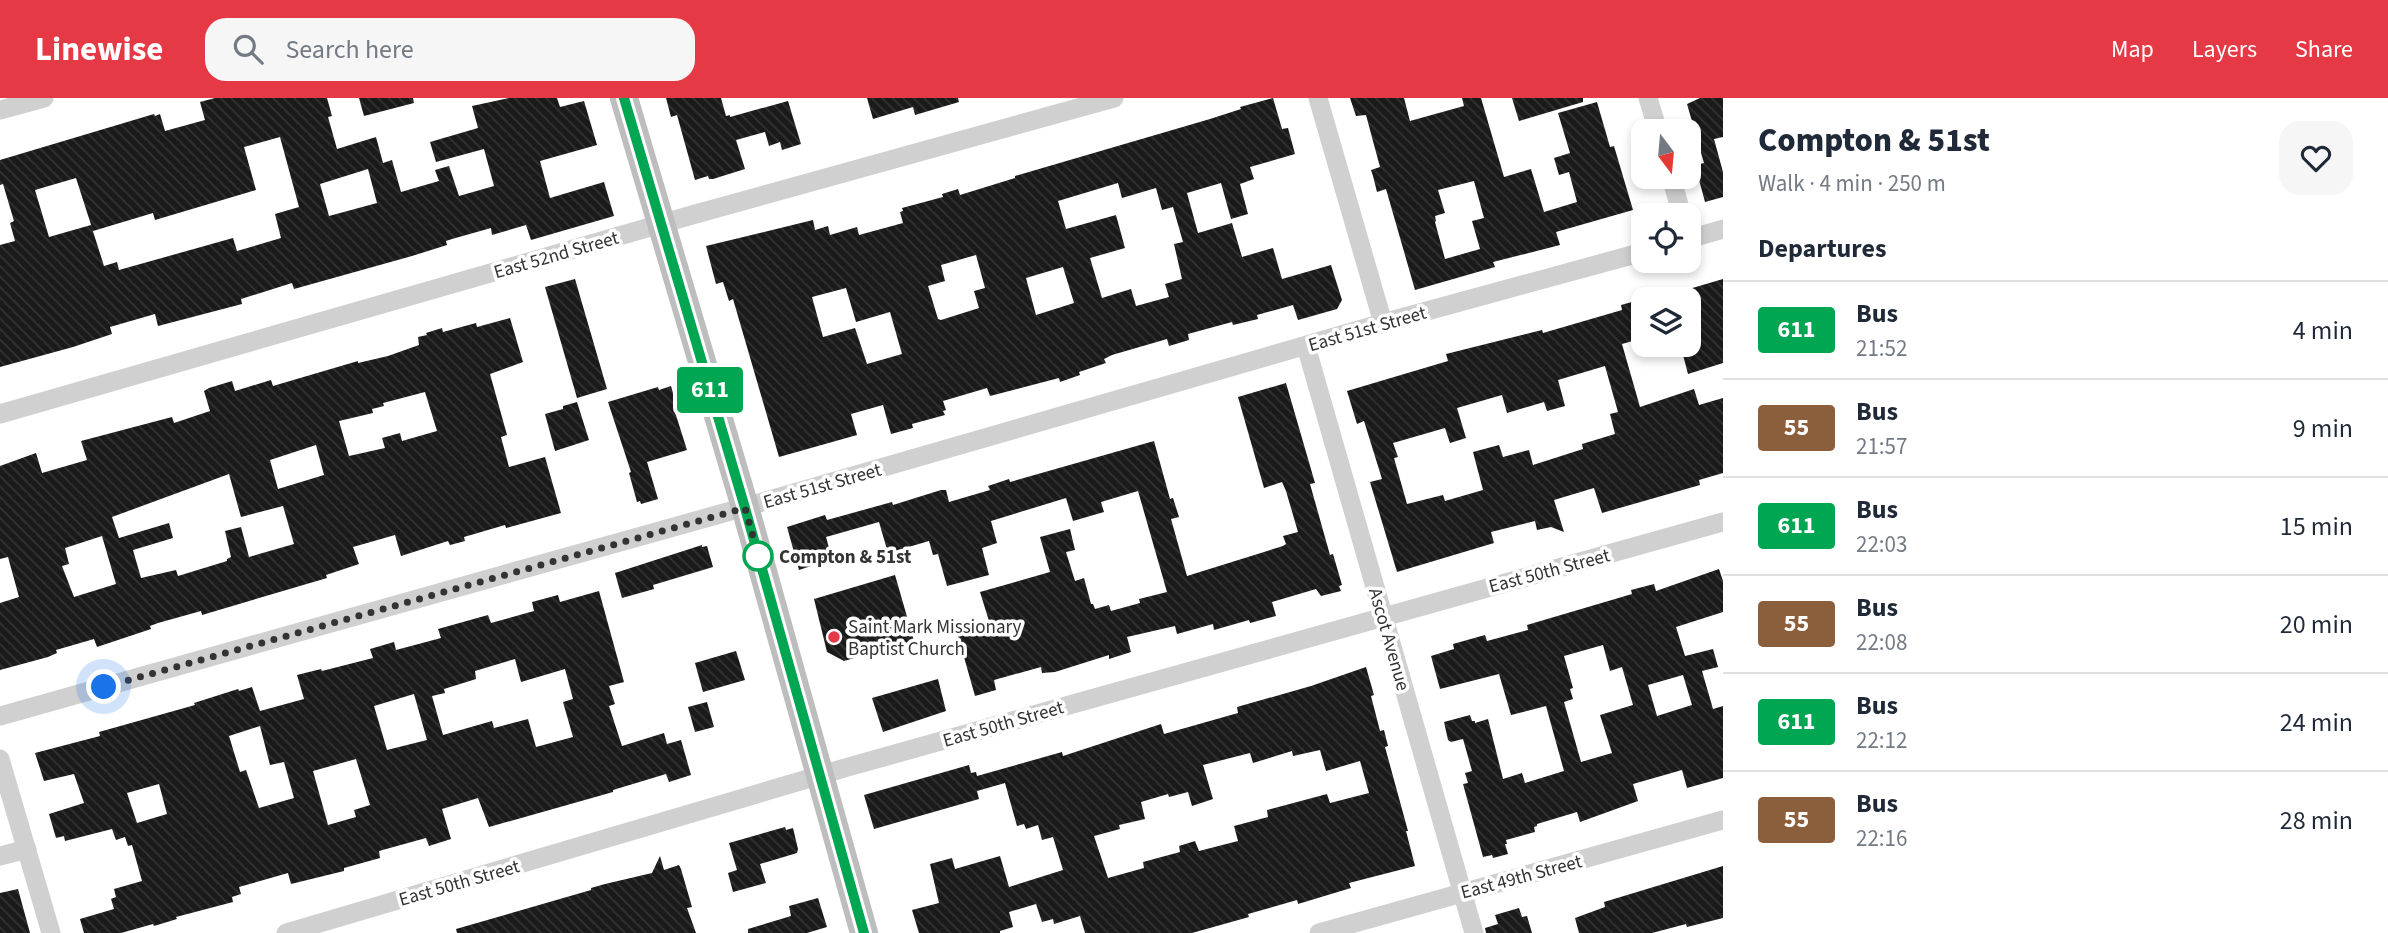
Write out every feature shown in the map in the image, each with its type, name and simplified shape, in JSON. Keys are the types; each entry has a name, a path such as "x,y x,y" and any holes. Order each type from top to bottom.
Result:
{"main road":[{"path":"624,98 745,508 864,933"}],"street":[{"path":"0,110 44,98"},
{"name":"East 52nd Street","path":"0,414 662,223 1114,98"},
{"path":"1318,98 1384,323"},
{"path":"1648,98 1654,119"},
{"path":"1701,235 1723,229"},
{"name":"East 51st Street","path":"0,716 745,508 1384,323 1631,255"},
{"name":"Ascot Avenue","path":"1306,346 1474,933"},
{"name":"East 50th Street","path":"286,933 818,776 1383,615 1723,522"},
{"path":"0,759 51,933"},
{"name":"East 49th Street","path":"1319,933 1723,820"},
{"path":"0,856 27,849"}],"building":[{"path":"215,98 327,98 332,116 328,117 337,149 376,137 383,163 392,160 401,192 439,181 435,170 449,166 459,196 494,186 484,149 436,162 430,142 478,128 472,106 509,98 557,98 560,107 584,101 597,145 540,161 550,198 604,182 614,216 531,240 526,225 492,235 491,228 446,241 447,245 412,256 294,289 292,283 241,299 242,304 158,326 155,314 110,327 112,334 0,367 0,245 15,241 10,223 14,221 3,184 0,185 0,160 154,114 160,114 165,131 205,120 200,102","holes":["280,137 299,207 275,214 281,238 237,251 233,238 119,270 117,262 104,266 91,225 49,237 35,190 76,178 93,231 153,213 155,220 256,190 244,147","368,169 377,203 329,216 320,184"]},
{"path":"359,98 413,98 414,103 364,116"},
{"path":"666,98 721,98 726,116 730,117 788,101 801,144 782,150 780,142 769,146 765,132 736,140 745,169 713,179 708,176 695,180 677,115 671,117"},
{"path":"867,98 958,98 959,102 915,115 913,107 873,119"},
{"path":"1273,98 1282,129 1288,128 1295,154 1250,167 1254,179 1240,184 1248,214 1231,219 1221,183 1187,193 1198,233 1232,223 1242,257 1273,248 1282,279 1331,265 1342,300 1337,309 1298,320 1293,305 1257,315 1258,319 1233,325 1232,322 1188,334 1189,340 1169,346 1167,339 1112,355 1104,359 1106,363 1060,382 1059,378 990,396 987,388 943,401 945,415 912,424 913,428 891,434 883,405 851,414 857,435 779,457 733,299 729,301 723,282 716,284 706,246 813,220 815,230 828,226 830,235 857,227 859,235 903,223 900,212 903,211 902,208 943,197 942,194 958,189 960,195 1015,176 1210,119 1241,109 1240,107","holes":["1118,183 1122,198 1156,188 1162,210 1173,207 1183,242 1174,244 1182,279 1165,284 1169,297 1136,306 1131,289 1102,298 1090,258 1125,248 1116,215 1066,229 1058,201","976,255 985,288 974,291 979,308 938,319 928,286 945,281 941,265","1063,267 1074,303 1036,315 1026,278","846,288 856,322 890,312 902,354 867,364 855,328 823,337 812,297"]},
{"path":"1350,98 1404,98 1410,121 1464,106 1462,98 1481,98 1504,177 1531,169 1544,212 1577,202 1569,172 1559,175 1554,158 1570,153 1558,113 1597,102 1610,147 1614,146 1631,211 1556,232 1560,245 1493,262 1495,267 1415,290 1386,189 1377,192 1371,170 1380,167 1366,115 1356,116","holes":["1474,181 1484,218 1472,221 1480,249 1445,259 1435,222 1435,216 1445,213 1438,190"]},
{"path":"1512,98 1583,98 1583,102 1519,121"},
{"path":"1700,98 1723,98 1723,137 1714,139 1723,172 1723,197 1705,202 1701,187 1701,164 1704,163 1701,153 1701,119 1691,119 1687,104"},
{"path":"575,279 607,389 577,398 545,287"},
{"path":"1723,279 1723,363 1688,374 1684,357 1701,357 1701,287 1696,287"},
{"path":"1631,302 1631,341 1622,344 1640,407 1694,389 1699,405 1723,398 1723,473 1699,480 1700,485 1602,513 1594,488 1554,500 1564,532 1551,527 1537,530 1535,521 1491,532 1494,543 1397,572 1370,482 1382,479 1364,421 1357,424 1347,391 1448,361 1446,354 1542,330 1543,333 1622,310 1621,305","holes":["1605,366 1618,412 1610,414 1615,434 1582,444 1583,449 1533,465 1529,450 1503,457 1499,445 1473,452 1483,490 1445,501 1443,495 1407,504 1394,458 1398,457 1393,443 1445,428 1450,443 1466,438 1457,408 1502,395 1507,413 1544,402 1547,411 1565,406 1558,380"]},
{"path":"510,318 523,362 490,374 507,435 501,437 509,467 545,457 561,513 506,528 505,525 464,537 465,541 450,545 448,541 401,556 395,535 353,547 359,564 326,575 327,578 202,615 201,611 158,623 150,626 151,629 97,647 94,639 56,650 57,653 48,657 0,670 0,603 19,597 8,557 0,559 0,466 36,453 42,473 87,460 81,441 172,417 174,423 210,411 204,391 209,388 232,381 235,391 271,380 273,386 358,361 388,356 419,345 418,337 442,328 443,332 476,323 477,327","holes":["425,392 437,431 402,441 400,433 382,438 385,448 349,456 339,421 373,413 372,409 384,406 383,403","316,445 324,475 278,489 270,460","229,474 241,517 283,506 294,544 249,557 241,527 225,531 231,557 227,561 178,576 176,570 141,578 133,550 173,538 169,523 119,538 112,517","102,536 116,584 74,597 62,566 69,564 65,548"]},
{"path":"1286,383 1315,483 1310,484 1330,555 1333,554 1342,585 1339,586 1341,591 1321,596 1316,589 1272,602 1276,616 1214,630 1213,624 1177,634 1175,626 1127,637 1131,652 1109,659 1109,655 1055,672 1042,673 1041,667 994,680 996,690 975,696 958,636 965,634 964,628 989,621 980,592 1050,572 1040,537 1070,529 1075,550 1066,552 1075,581 1084,578 1095,609 1109,605 1111,611 1140,603 1139,599 1167,592 1138,491 1101,502 1104,512 1073,521 1066,498 991,521 997,543 982,548 989,575 947,586 938,554 933,555 929,541 888,553 879,522 826,537 832,559 799,570 787,527 825,515 827,520 892,502 893,505 941,490 946,490 949,502 990,490 988,486 1009,479 1010,482 1154,441 1170,499 1173,498 1179,517 1171,519 1187,576 1283,546 1286,544 1283,536 1298,532 1286,491 1282,482 1264,488 1238,397"},
{"path":"671,386 678,411 675,412 687,450 647,462 658,499 641,504 640,501 637,502 629,473 631,472 608,402 658,387 659,390"},
{"path":"577,402 589,440 555,451 545,414"},
{"path":"702,545 707,546 713,567 653,585 654,589 622,598 615,573"},
{"path":"1719,569 1723,581 1723,612 1676,627 1685,656 1713,649 1718,667 1702,671 1713,709 1723,706 1723,778 1687,788 1682,770 1633,784 1638,801 1580,822 1577,812 1537,824 1534,827 1535,832 1506,840 1508,854 1493,858 1492,855 1483,857 1463,784 1468,783 1465,773 1472,771 1463,739 1451,742 1448,740 1444,722 1470,715 1475,723 1488,719 1503,779 1522,773 1525,783 1564,771 1546,706 1511,715 1499,674 1440,689 1431,656 1454,649 1453,644 1485,635 1487,641 1528,630 1527,625 1632,594 1631,590 1654,584 1656,591","holes":["1603,645 1610,671 1622,667 1633,705 1600,715 1612,753 1581,762 1564,702 1573,699 1570,689 1573,688 1564,656","1683,675 1692,705 1657,716 1648,685"]},
{"path":"895,575 914,641 844,661 827,652 814,599"},
{"path":"599,591 624,682 609,686 615,704 609,706 622,746 664,733 667,744 681,740 691,775 669,782 666,774 489,827 478,798 442,809 451,839 429,846 426,838 379,851 380,858 344,868 344,871 291,884 288,873 239,887 241,894 232,897 233,902 176,917 177,919 154,926 153,924 121,933 84,933 80,919 114,909 111,899 116,897 114,889 142,881 132,845 128,846 125,837 116,840 112,829 65,841 64,836 56,838 49,814 84,803 74,774 44,781 35,753 100,736 99,732 195,705 194,703 238,689 239,691 252,687 260,711 304,699 297,675 373,658 370,649 394,642 396,650 441,638 438,629 488,615 491,623 534,611 532,602 558,595 560,602","holes":["515,659 521,682 565,669 573,699 563,702 573,737 536,747 528,719 494,728 492,721 443,735 432,696 445,693 444,689 476,679 475,671","414,694 427,740 387,750 374,706","260,726 270,765 284,762 294,798 259,808 246,770 240,772 229,736","356,759 370,805 354,810 356,817 328,825 313,771","159,784 167,814 137,823 127,793"]},
{"path":"736,651 745,680 703,692 695,663"},
{"path":"1366,667 1380,731 1384,730 1388,746 1385,747 1415,866 1349,883 1351,888 1298,904 1297,900 1192,933 1085,933 1080,916 1054,924 1053,919 1042,922 1036,904 1009,912 1013,927 1000,933 919,933 912,910 939,903 930,864 952,858 955,869 1000,856 1009,887 1063,870 1053,837 1042,840 1038,825 1026,829 1024,824 1017,826 1005,783 977,791 979,799 874,829 864,795 969,765 971,773 976,772 977,776 1062,752 1063,756 1161,724 1164,734 1238,713 1237,707","holes":["1320,750 1326,771 1360,761 1369,793 1330,803 1327,794 1267,810 1268,817 1234,826 1238,841 1199,851 1195,841 1179,846 1180,852 1143,862 1144,868 1108,878 1094,836 1120,829 1119,825 1145,819 1141,802 1168,794 1169,797 1188,792 1192,806 1213,799 1203,765 1250,753 1253,763 1292,751 1293,756"]},
{"path":"938,679 946,711 883,732 872,698"},
{"path":"707,702 714,727 695,732 688,707"},
{"path":"785,827 786,830 793,828 797,853 760,864 766,883 733,892 728,873 737,870 729,843"},
{"path":"660,856 664,870 679,865 681,869 692,907 687,908 696,933 457,933 456,929 605,884 652,873"},
{"path":"1723,866 1723,918 1652,933 1579,933 1575,918 1605,907 1604,902"},
{"path":"18,889 30,933 0,933 0,893"},
{"path":"818,898 827,927 807,933 748,933 748,929 791,916 789,906"},
{"path":"1519,908 1522,917 1527,916 1532,933 1486,933 1485,928 1498,924 1495,915"}],"bus line":[{"name":"611","path":"624,98 745,508 864,933"}],"place":[{"name":"Compton & 51st","path":"758,556"},
{"name":"Saint Mark Missionary Baptist Church","path":"834,637"}],"route":[{"path":"104,687 745,508 760,561 758,556"}]}
